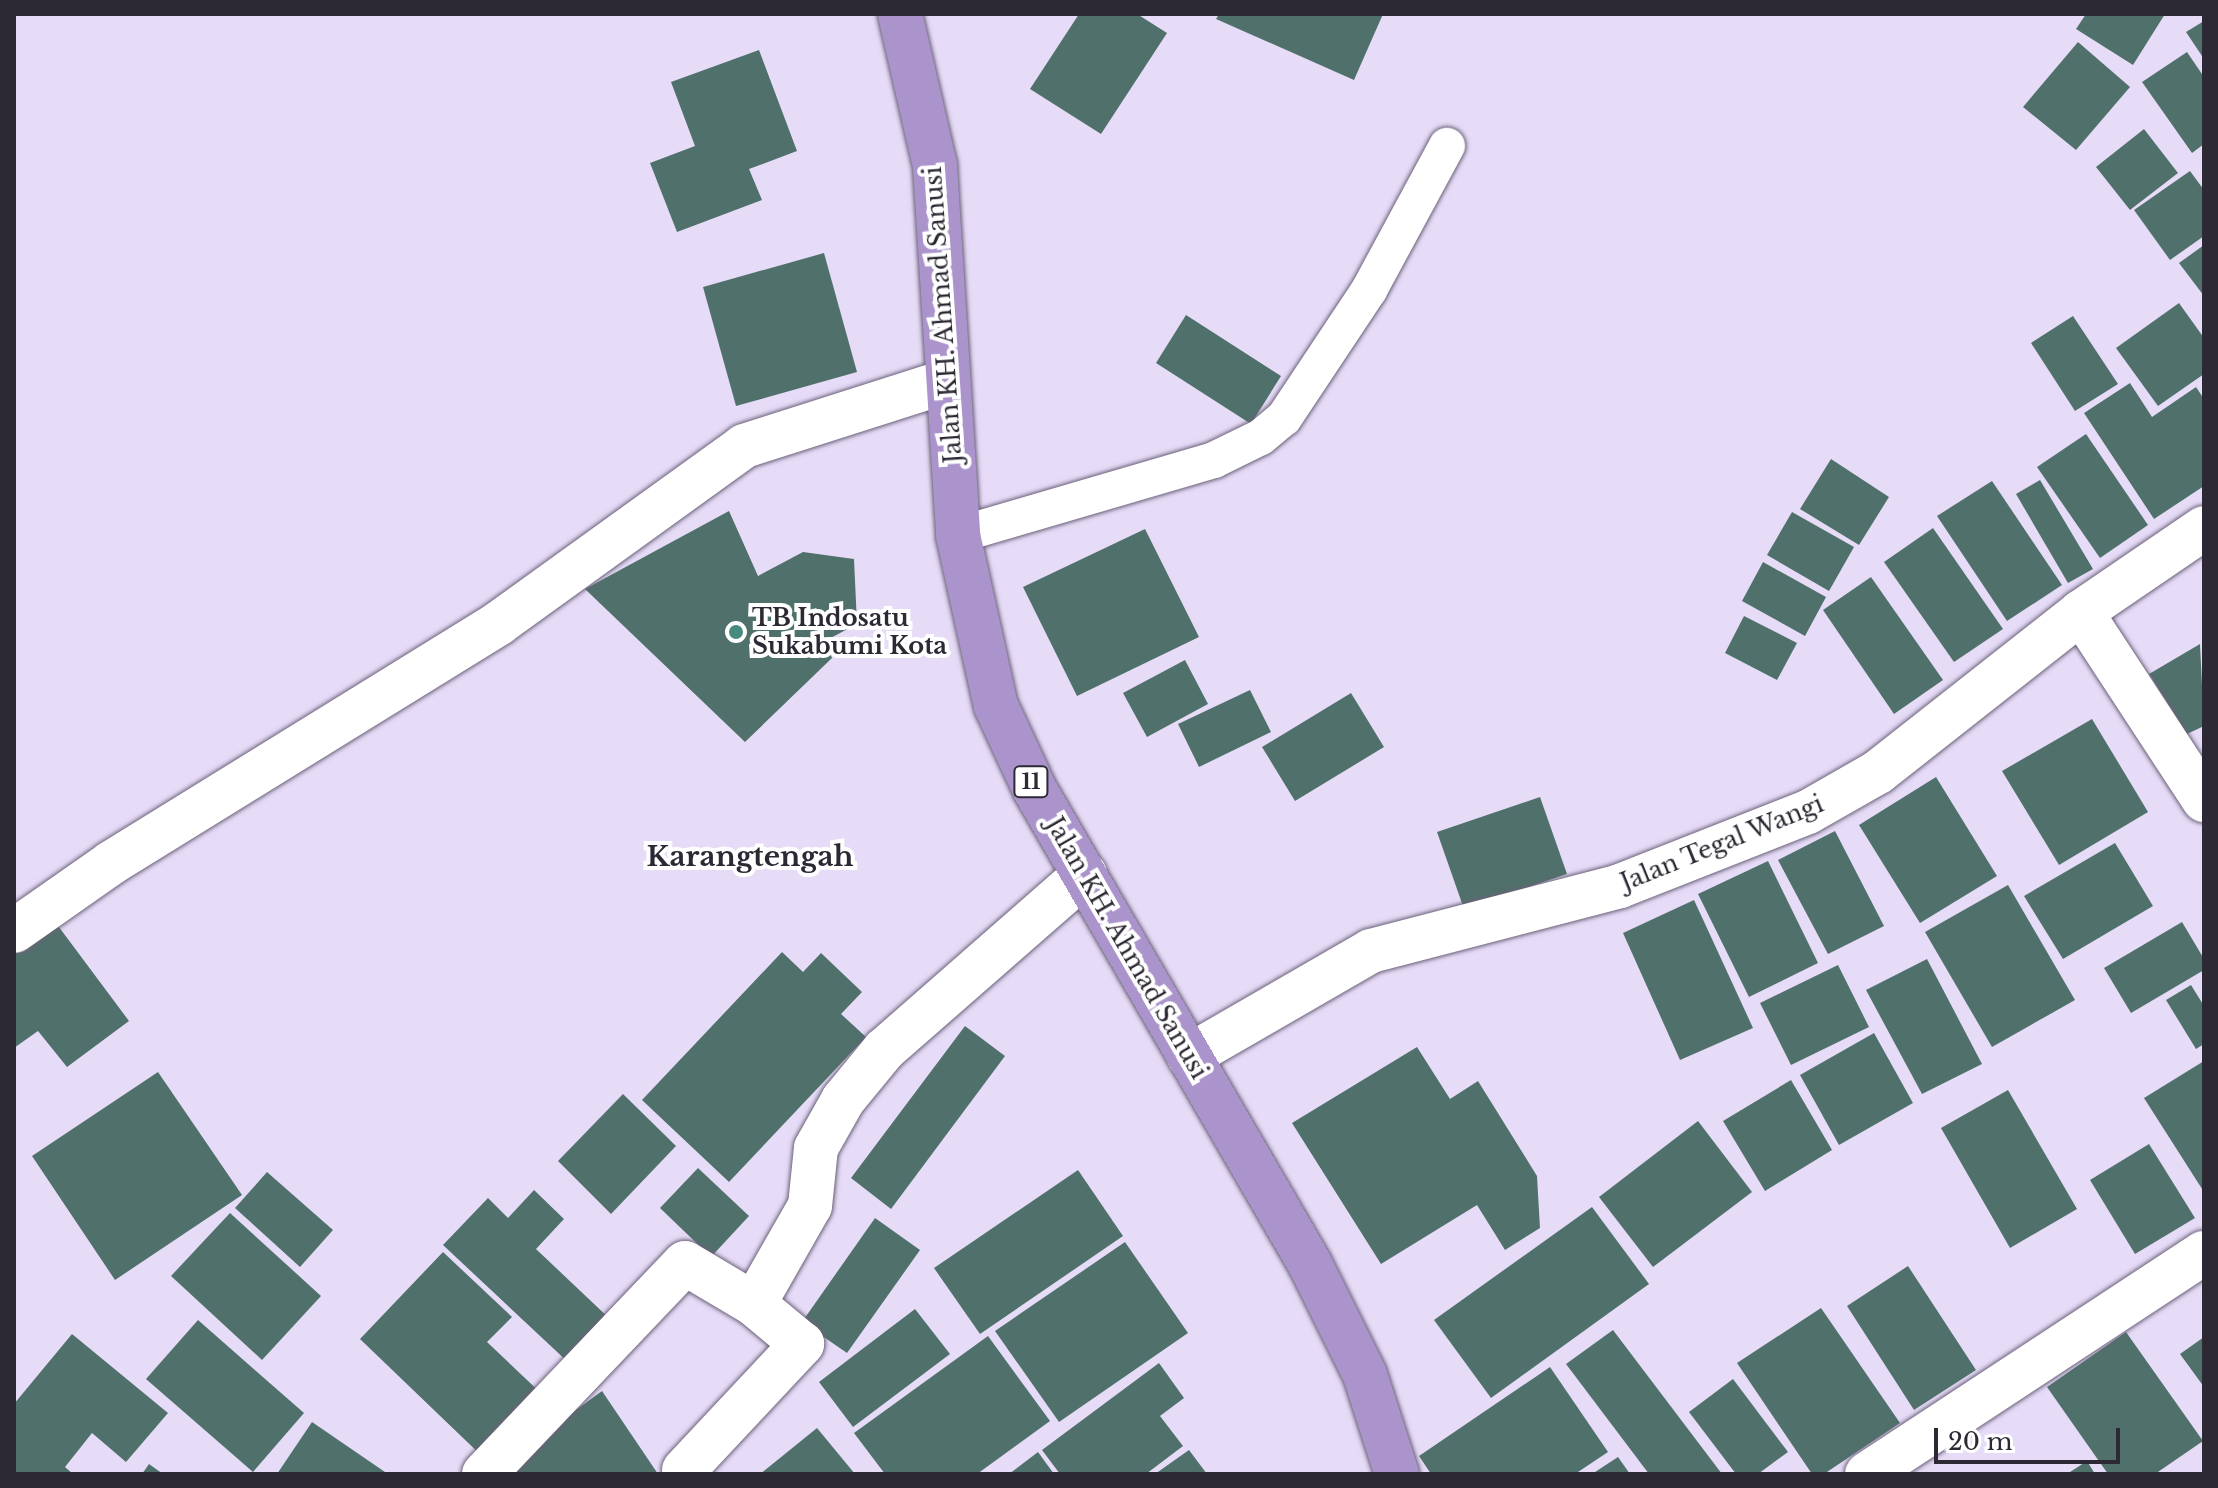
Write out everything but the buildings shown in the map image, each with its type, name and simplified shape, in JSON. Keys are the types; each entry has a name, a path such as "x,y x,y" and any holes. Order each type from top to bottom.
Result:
{"highway":[{"name":"Jalan KH. Ahmad Sanusi","path":"900,14 935,166 958,535 996,706 1035,790 1310,1264 1351,1347 1397,1474"}],"street":[{"path":"14,931 111,863 499,623 744,446 948,381"},
{"name":"Jalan Tegal Wangi","path":"1189,1056 1307,983 1371,951 1620,886 1808,812 1878,772 2081,612 2204,528"},
{"path":"2081,612 2204,800"},
{"path":"754,1304 810,1206 816,1148 843,1100 884,1050 1085,874"},
{"path":"1867,1474 2204,1253"},
{"path":"484,1474 685,1263 754,1304 802,1344 684,1470"}],"lane":[{"path":"958,535 1214,460 1261,437 1284,418 1369,290 1447,146"}],"place":[{"name":"TB Indosatu Sukabumi Kota","path":"736,632"}],"district":[{"name":"Karangtengah","path":"750,857"}]}
